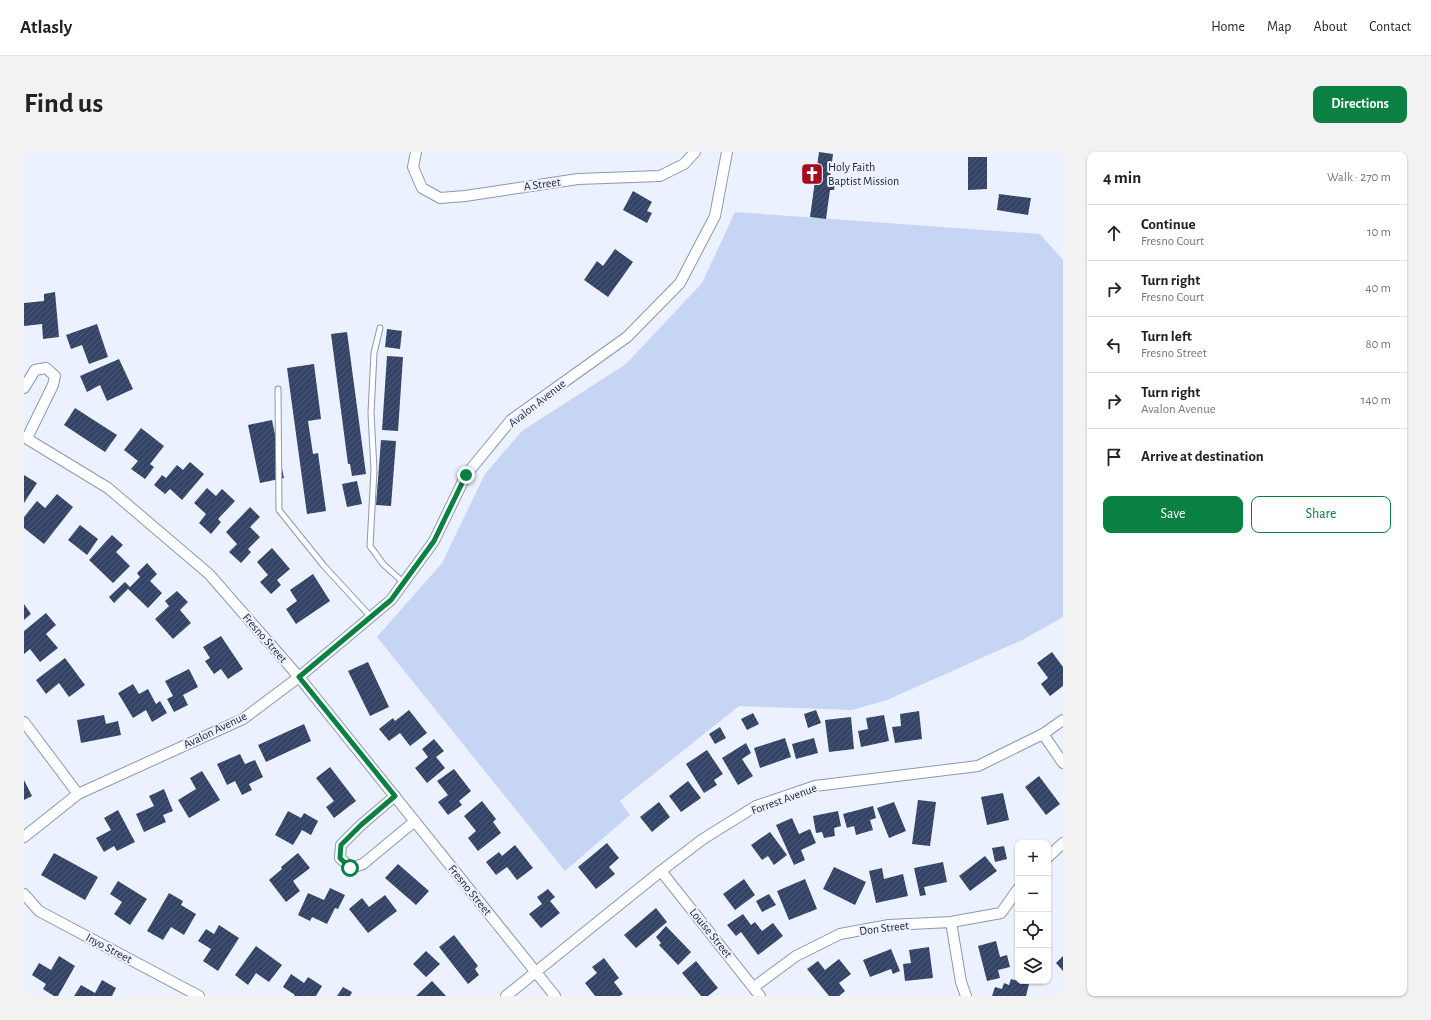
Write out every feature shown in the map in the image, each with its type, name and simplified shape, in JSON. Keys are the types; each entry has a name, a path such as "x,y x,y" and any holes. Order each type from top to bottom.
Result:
{"street":[{"name":"A Street","path":"416,152 413,167 422,188 440,198 464,196 578,179 660,176 684,164 695,152"},
{"name":"Avalon Avenue","path":"24,837 78,794 243,719 299,677 391,600 434,541 466,475 511,420 627,337 680,282 715,216 727,152"},
{"path":"24,388 35,370 46,368 55,376 53,385 25,437"},
{"name":"Fresno Street","path":"25,437 108,488 209,574 299,677 555,996"},
{"name":"Forrest Avenue","path":"506,996 535,971 703,839 756,806 814,786 978,766 1043,734 1063,720"},
{"path":"24,722 78,794"},
{"path":"1043,734 1063,763"},
{"path":"395,796 361,825 341,845 340,858 350,868 363,864 415,821"},
{"path":"1051,854 1063,843"},
{"name":"Louise Street","path":"661,871 760,996"},
{"name":"Don Street","path":"754,987 796,956 840,934 889,925 951,922 1001,913 1015,893"},
{"name":"Inyo Street","path":"24,894 39,911 199,996"},
{"path":"951,922 961,982 966,996"}],"lane":[{"path":"380,328 374,353 371,413 374,470 370,546 383,564 404,582"},
{"path":"278,389 279,510 324,566 371,617"}],"shaded area":[{"path":"735,212 1040,234 1063,260 1063,617 1024,639 887,700 852,710 739,706 620,801 630,815 565,871 377,637 442,563 485,474 522,431 626,364 702,283"}],"building":[{"path":"819,152 833,154 830,178 836,179 834,190 830,190 826,219 810,217"},
{"path":"968,157 987,157 987,189 968,190"},
{"path":"633,191 652,202 647,211 652,213 647,223 623,210"},
{"path":"999,194 1031,198 1028,215 997,210"},
{"path":"615,249 633,262 608,297 584,280 597,261 603,266"},
{"path":"55,292 59,337 43,339 42,324 24,326 24,303 44,301 44,294"},
{"path":"97,324 108,357 89,364 82,345 71,349 66,335"},
{"path":"387,329 402,331 400,349 385,347"},
{"path":"347,332 366,474 352,476 350,464 348,464 331,334"},
{"path":"387,356 403,357 398,431 382,430"},
{"path":"119,359 133,389 107,401 100,385 87,392 80,376"},
{"path":"314,364 321,419 308,421 313,454 318,453 326,511 307,514 287,368"},
{"path":"75,408 117,435 105,452 64,425"},
{"path":"272,420 284,478 260,483 248,425"},
{"path":"141,428 164,446 150,464 154,467 145,479 131,469 138,461 124,450"},
{"path":"381,440 396,441 391,506 376,505"},
{"path":"190,462 204,474 182,500 170,489 165,494 154,485 162,475 166,478 177,465 183,470"},
{"path":"24,475 37,483 24,503"},
{"path":"357,481 362,504 347,507 342,484"},
{"path":"207,488 216,496 222,489 235,501 218,519 221,522 211,534 199,523 206,514 194,503"},
{"path":"57,494 73,507 44,544 24,528 24,517 37,501 45,508"},
{"path":"250,507 260,517 250,527 260,537 248,549 251,552 241,563 229,552 237,544 226,532"},
{"path":"80,525 98,539 87,555 68,540"},
{"path":"112,535 123,545 116,552 130,566 113,583 89,560"},
{"path":"272,548 290,569 277,580 281,585 271,594 260,582 268,575 257,562"},
{"path":"147,563 157,574 150,581 162,593 148,608 128,589 114,603 109,597 125,582 130,587 140,577 137,573"},
{"path":"313,574 330,601 296,624 286,609 297,601 290,590"},
{"path":"177,591 188,602 180,610 191,623 173,639 155,619 169,606 165,601"},
{"path":"24,604 31,614 24,620"},
{"path":"46,613 56,625 46,634 58,648 40,662 30,649 24,654 24,631"},
{"path":"221,636 243,669 228,679 221,669 214,674 205,661 210,658 203,647"},
{"path":"1052,652 1063,667 1063,686 1050,696 1041,684 1048,678 1037,663"},
{"path":"65,658 85,685 69,697 59,683 46,694 36,680"},
{"path":"368,662 389,707 370,716 348,671"},
{"path":"189,669 198,687 183,695 188,705 174,712 167,699 173,696 165,681"},
{"path":"133,684 139,694 148,689 156,704 160,701 167,713 152,722 146,710 133,718 118,693"},
{"path":"409,710 427,733 410,746 400,733 389,741 379,729 393,718 395,721"},
{"path":"816,710 821,723 808,728 804,714"},
{"path":"919,711 922,739 895,743 892,727 901,726 900,714"},
{"path":"753,713 759,724 747,730 741,719"},
{"path":"104,715 106,724 118,721 121,735 81,743 77,720"},
{"path":"884,715 889,741 861,747 858,731 868,729 866,718"},
{"path":"851,717 854,749 829,752 825,720"},
{"path":"304,724 311,741 266,762 258,745"},
{"path":"720,727 726,738 715,744 709,734"},
{"path":"785,738 791,757 760,768 754,748"},
{"path":"814,738 818,753 796,759 792,744"},
{"path":"434,739 444,751 436,757 445,768 427,783 415,768 428,757 422,749"},
{"path":"746,743 751,753 742,759 753,776 738,785 722,758"},
{"path":"707,750 723,774 714,780 717,785 704,793 686,764"},
{"path":"240,754 245,764 255,760 263,777 249,784 252,790 242,795 235,781 227,785 217,764"},
{"path":"330,767 356,801 334,818 326,807 334,801 316,778"},
{"path":"454,769 471,791 459,801 462,805 448,815 438,802 448,795 437,781"},
{"path":"202,771 220,800 189,818 178,800 196,789 190,778"},
{"path":"1039,776 1060,804 1046,815 1025,787"},
{"path":"24,780 32,796 24,800"},
{"path":"688,781 701,798 681,812 669,796"},
{"path":"164,789 173,811 163,815 166,822 144,832 136,814 154,806 149,796"},
{"path":"1003,793 1009,820 987,825 981,797"},
{"path":"918,800 936,802 930,846 912,844"},
{"path":"482,801 496,819 493,822 501,833 478,851 468,838 476,831 464,816"},
{"path":"659,802 670,817 652,832 640,817"},
{"path":"894,802 906,831 889,838 877,808"},
{"path":"873,806 876,818 870,820 873,830 856,835 854,826 847,828 843,814"},
{"path":"118,810 135,842 117,851 114,846 104,852 96,838 111,830 104,818"},
{"path":"288,811 301,818 304,813 318,821 311,835 302,830 293,845 275,835"},
{"path":"838,811 841,826 834,828 835,836 824,838 822,832 816,833 813,816"},
{"path":"792,818 799,834 810,829 816,843 801,850 805,860 794,865 776,825"},
{"path":"770,832 787,855 774,865 768,856 762,860 751,845"},
{"path":"607,843 619,858 609,867 615,874 596,889 578,867"},
{"path":"515,845 533,868 517,880 507,867 496,875 486,862 499,852 502,856"},
{"path":"1004,846 1007,859 995,862 992,848"},
{"path":"54,853 98,877 85,900 41,875"},
{"path":"298,853 310,868 293,881 300,891 286,902 269,880 282,869 281,867"},
{"path":"985,856 997,871 970,891 959,876"},
{"path":"943,862 947,882 924,887 926,895 920,896 914,868"},
{"path":"398,864 429,891 416,905 385,878"},
{"path":"834,867 866,882 855,905 823,889"},
{"path":"882,868 884,879 903,874 908,896 876,903 869,871"},
{"path":"744,879 755,895 735,910 723,894"},
{"path":"805,879 817,909 789,920 777,891"},
{"path":"118,881 147,899 130,925 114,914 122,902 110,894"},
{"path":"330,888 345,895 338,909 335,908 327,924 312,917 310,921 298,915 308,893 324,900"},
{"path":"548,889 555,897 550,901 560,913 541,928 529,914 542,904 537,897"},
{"path":"169,893 183,901 181,905 196,914 184,935 171,927 163,940 147,931"},
{"path":"769,894 776,905 762,912 756,901"},
{"path":"385,895 397,911 368,933 349,909 362,898 369,907"},
{"path":"656,908 667,922 636,948 624,935"},
{"path":"743,914 751,925 755,922 762,931 773,923 783,936 758,955 741,932 736,936 727,925"},
{"path":"219,925 239,938 218,971 203,961 211,949 198,941 206,929 214,934"},
{"path":"666,926 691,952 678,965 659,945 661,943 656,937"},
{"path":"454,935 478,966 475,969 479,975 468,984 439,947"},
{"path":"996,941 1000,957 1007,955 1010,967 998,970 1000,978 987,981 978,946"},
{"path":"256,946 282,965 269,982 256,973 248,985 235,975"},
{"path":"929,947 933,978 905,981 903,964 911,963 909,950"},
{"path":"891,949 900,971 893,974 891,969 870,977 863,960"},
{"path":"426,951 440,964 426,977 413,964"},
{"path":"59,956 75,966 58,996 54,996 43,989 46,984 32,975 39,963 51,970"},
{"path":"1063,956 1063,971 1056,963"},
{"path":"604,958 619,978 614,982 623,994 620,996 595,996 585,983 597,973 592,967"},
{"path":"839,959 851,974 839,983 845,991 839,996 829,996 807,969 818,961 825,970"},
{"path":"696,961 718,988 708,996 701,996 682,973"},
{"path":"291,974 304,983 308,977 322,986 316,996 294,996 295,995 283,987"},
{"path":"1011,979 1015,980 1015,984 1029,984 1026,996 992,996 995,987 1002,989 1004,983 1009,985"},
{"path":"102,980 116,988 112,996 74,996 81,985 95,993"},
{"path":"432,981 446,996 416,996"},
{"path":"343,987 352,992 350,996 337,996"}],"place":[{"name":"Holy Faith Baptist Mission","path":"812,174"}],"route":[{"path":"350,868 340,858 341,845 361,825 395,796 299,677 391,600 434,541 466,475"}]}
